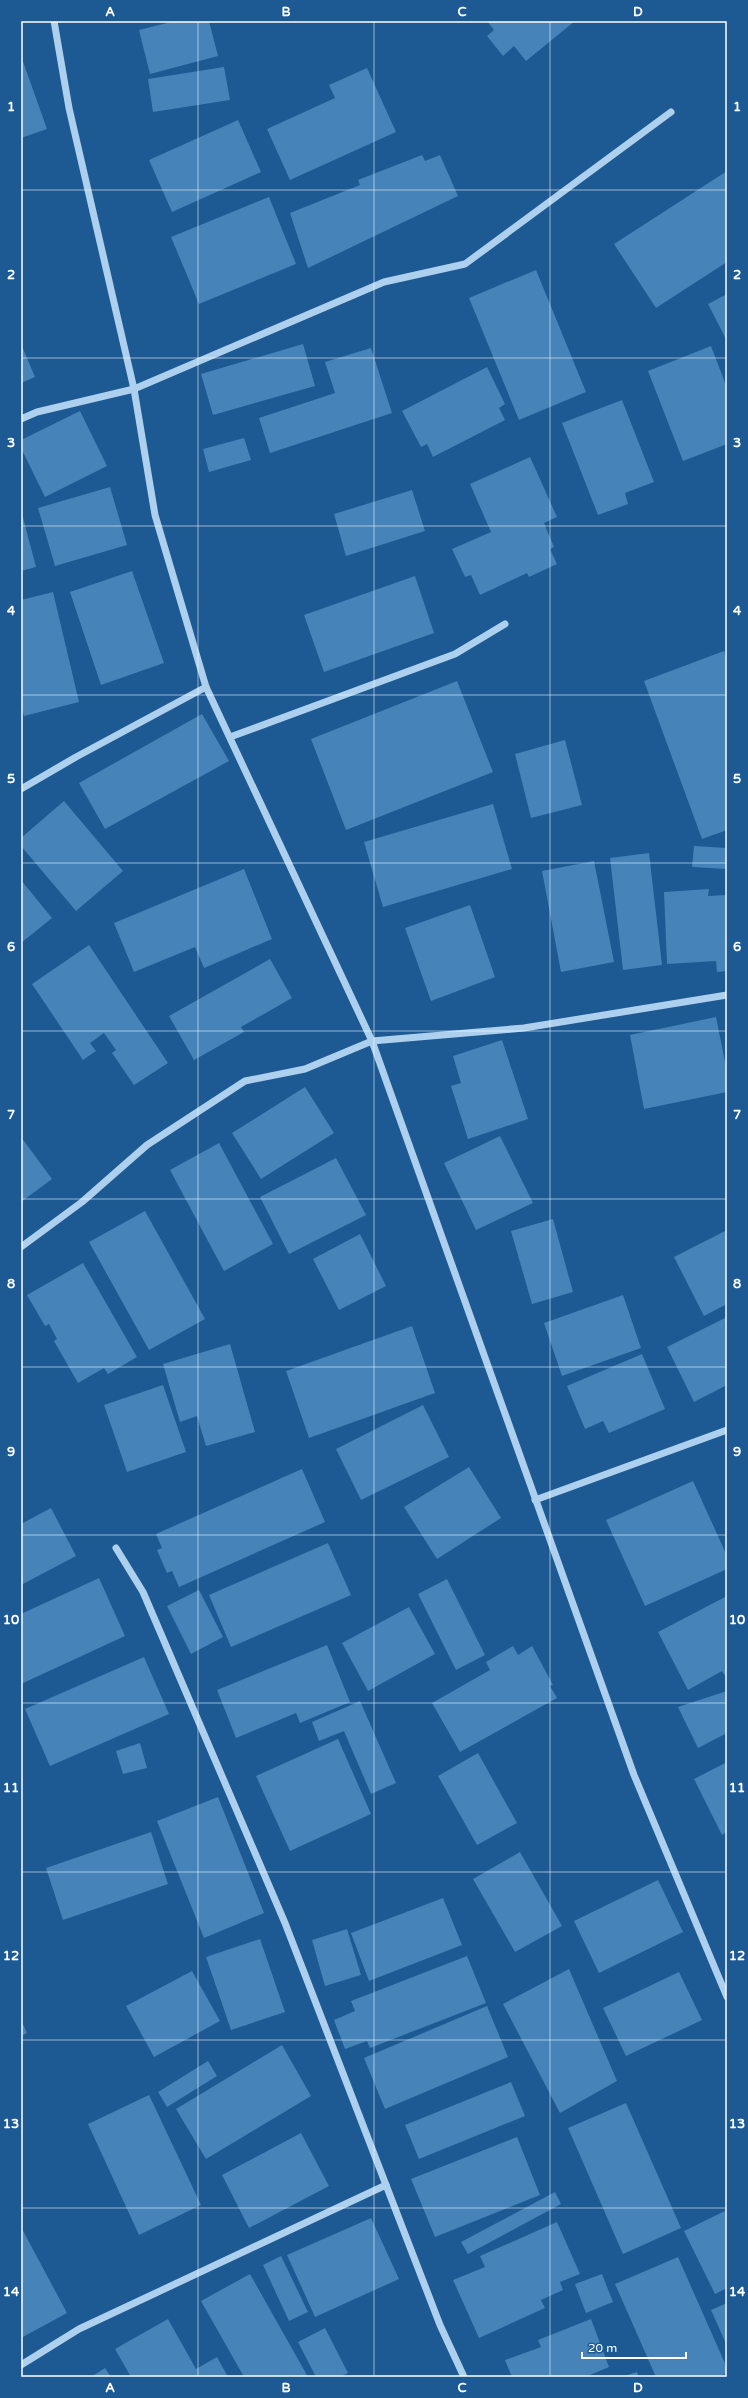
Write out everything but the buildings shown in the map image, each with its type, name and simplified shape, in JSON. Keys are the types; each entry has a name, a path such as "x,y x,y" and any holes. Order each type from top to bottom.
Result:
{"street":[{"path":"54,21 69,108 134,389 155,515 206,688 372,1041 634,1775 727,1997"},
{"path":"21,418 37,412 134,389 384,282 465,264 671,112"},
{"path":"230,737 455,654 505,624"},
{"path":"21,790 76,756 206,688"},
{"path":"21,1247 82,1202 148,1145 245,1080 304,1069 372,1041 524,1028 727,995"},
{"path":"535,1500 727,1430"},
{"path":"116,1548 143,1592 285,1923 440,2326 464,2377"},
{"path":"21,2365 79,2329 386,2185"}]}
